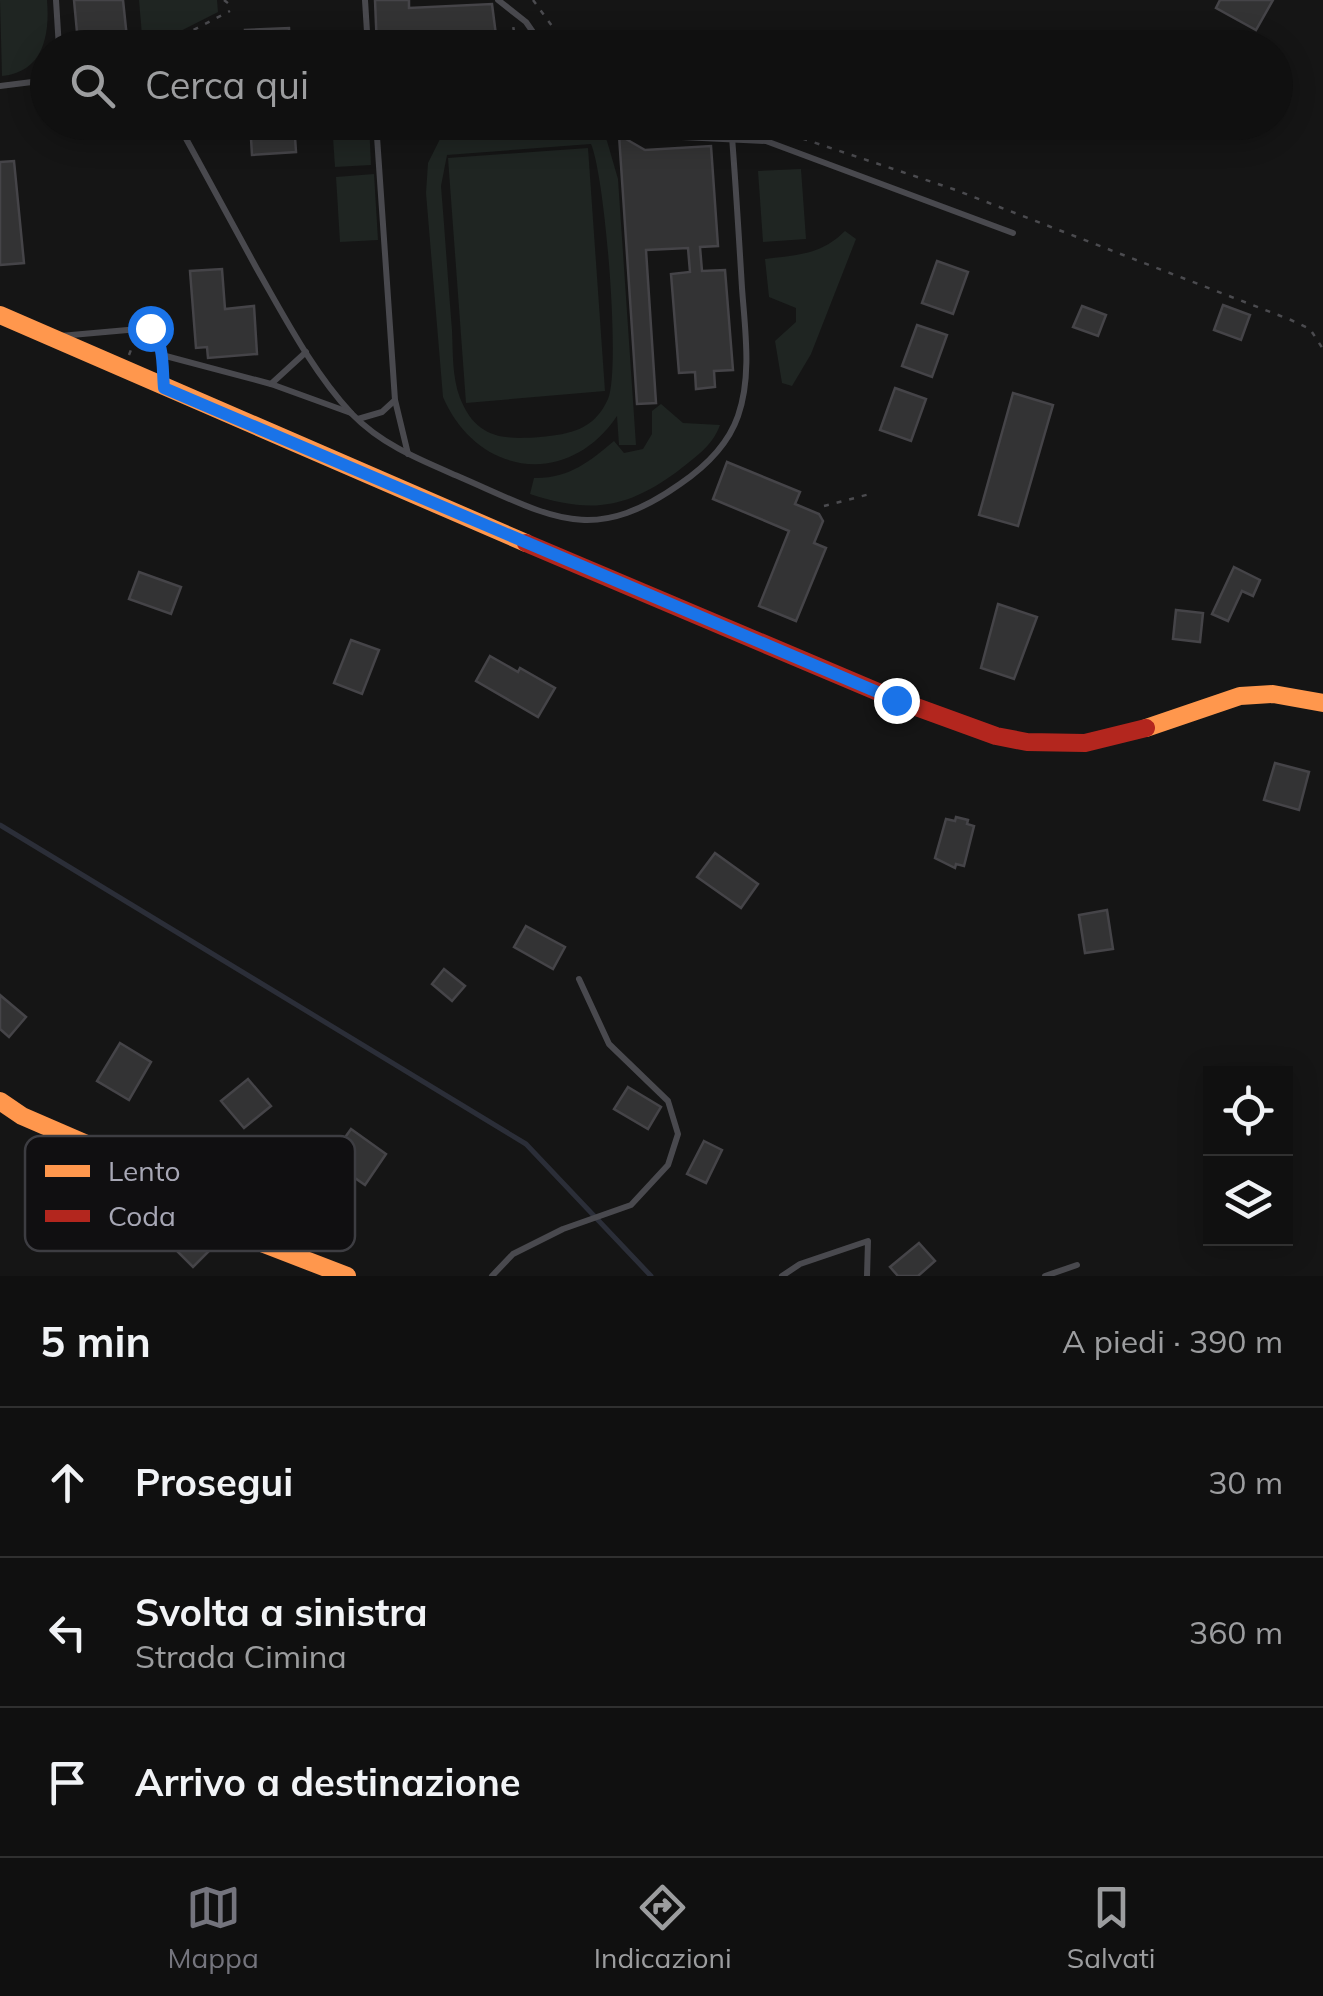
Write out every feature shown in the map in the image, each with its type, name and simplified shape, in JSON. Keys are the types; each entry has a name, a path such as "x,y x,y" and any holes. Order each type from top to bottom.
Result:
{"main road":[{"path":"0,315 896,700 996,736 1027,742 1085,743 1145,728 1240,696 1273,694 1323,703"},
{"path":"0,1101 22,1116 68,1136"},
{"path":"282,1251 347,1276"}],"lane":[{"path":"56,0 58,30"},
{"path":"365,0 367,30"},
{"path":"498,0 529,30"},
{"path":"0,86 30,82"},
{"path":"187,140 306,352 355,416 379,438 408,454 540,512 576,520 614,519 650,504 717,454 738,418 746,385 732,140"},
{"path":"377,140 395,400 408,454"},
{"path":"758,140 1013,233"},
{"path":"49,337 150,328 157,335 162,356 164,388"},
{"path":"271,384 306,352"},
{"path":"162,356 271,384 355,416 382,412 395,400"},
{"path":"492,1276 514,1254 546,1237 630,1204 668,1165 678,1134 668,1102 609,1044 579,978"},
{"path":"782,1276 800,1264 868,1240 867,1276"},
{"path":"1045,1276 1076,1266"}],"path":[{"path":"224,0 229,4"},
{"path":"534,0 555,30"},
{"path":"193,30 230,10"},
{"path":"512,10 514,30"},
{"path":"805,140 952,190 1291,320 1310,329 1323,349"},
{"path":"123,370 140,327"},
{"path":"824,506 870,494"}],"shaded area":[{"path":"0,0 47,0 46,30 30,30 30,65 2,76"},
{"path":"139,0 217,0 218,12 183,30 142,30"},
{"path":"333,140 370,140 371,165 335,167"},
{"path":"440,140 606,140 618,179 636,445 619,445 617,416 597,439 574,455 549,463 524,464 500,457 478,444 458,423 443,397 426,193 428,163","holes":["591,144 601,193 612,314 612,381 608,399 596,418 571,432 526,438 492,434 466,411 453,364 441,186 447,155"]},
{"path":"588,148 605,391 466,403 448,158"},
{"path":"801,169 806,239 763,242 758,171"},
{"path":"374,174 378,240 340,242 336,177"},
{"path":"845,231 856,239 811,354 792,386 782,383 775,341 796,322 796,308 769,297 765,259 818,249"},
{"path":"661,404 683,423 720,425 708,446 678,471 642,493 607,504 572,504 530,494 534,478 568,472 614,441 624,453 643,449 652,434 652,411"}],"building":[{"path":"74,0 123,0 126,30 77,30"},
{"path":"375,0 409,0 409,8 492,4 495,30 376,30"},
{"path":"1220,0 1273,0 1256,30 1216,8"},
{"path":"251,140 295,140 296,152 252,155"},
{"path":"619,140 628,140 645,150 711,146 718,246 700,247 702,271 725,270 733,370 714,371 715,387 696,389 695,372 679,373 671,274 690,272 688,248 646,250 656,403 637,404"},
{"path":"14,161 24,263 0,265 0,162"},
{"path":"937,261 968,272 953,314 922,303"},
{"path":"222,269 225,309 254,306 257,354 208,358 207,347 196,348 190,271"},
{"path":"1223,305 1250,315 1241,340 1214,330"},
{"path":"1082,306 1106,315 1098,336 1073,327"},
{"path":"917,325 947,335 932,377 902,366"},
{"path":"895,388 926,399 911,441 880,430"},
{"path":"1013,393 1053,405 1018,526 979,515"},
{"path":"727,462 800,492 795,504 819,514 823,521 814,543 826,548 796,621 759,606 789,531 713,499"},
{"path":"1234,567 1260,580 1253,596 1242,591 1228,621 1212,614"},
{"path":"139,572 181,587 171,614 129,599"},
{"path":"998,604 1037,617 1014,679 981,668"},
{"path":"1176,610 1203,613 1200,642 1173,639"},
{"path":"351,640 379,650 362,694 334,683"},
{"path":"490,656 555,688 538,717 476,681"},
{"path":"1275,763 1309,772 1299,810 1264,800"},
{"path":"956,817 974,826 964,866 956,864 955,868 935,858 946,819 955,821"},
{"path":"715,853 758,884 741,908 697,877"},
{"path":"1107,910 1113,949 1085,953 1079,915"},
{"path":"526,926 565,947 553,969 514,947"},
{"path":"444,969 465,986 452,1001 432,984"},
{"path":"0,995 26,1017 9,1037 0,1029"},
{"path":"120,1043 151,1062 129,1100 97,1081"},
{"path":"248,1079 271,1106 244,1128 221,1101"},
{"path":"628,1087 661,1107 648,1129 614,1109"},
{"path":"351,1129 386,1154 365,1185 355,1178 355,1136 346,1136"},
{"path":"704,1141 722,1150 706,1183 687,1174"},
{"path":"919,1243 935,1261 918,1276 898,1276 890,1267"},
{"path":"177,1251 209,1251 193,1267"}],"waterway":[{"path":"0,825 526,1144 651,1276"}],"traffic: slow":[{"path":"0,315 526,543"},
{"path":"1146,728 1240,696 1273,694 1323,703"},
{"path":"0,1101 22,1116 68,1136"},
{"path":"282,1251 347,1276"}],"traffic: jam":[{"path":"526,543 897,700 996,736 1027,742 1085,743 1146,728"}],"route":[{"path":"150,328 157,335 162,356 164,388 896,700"}]}
